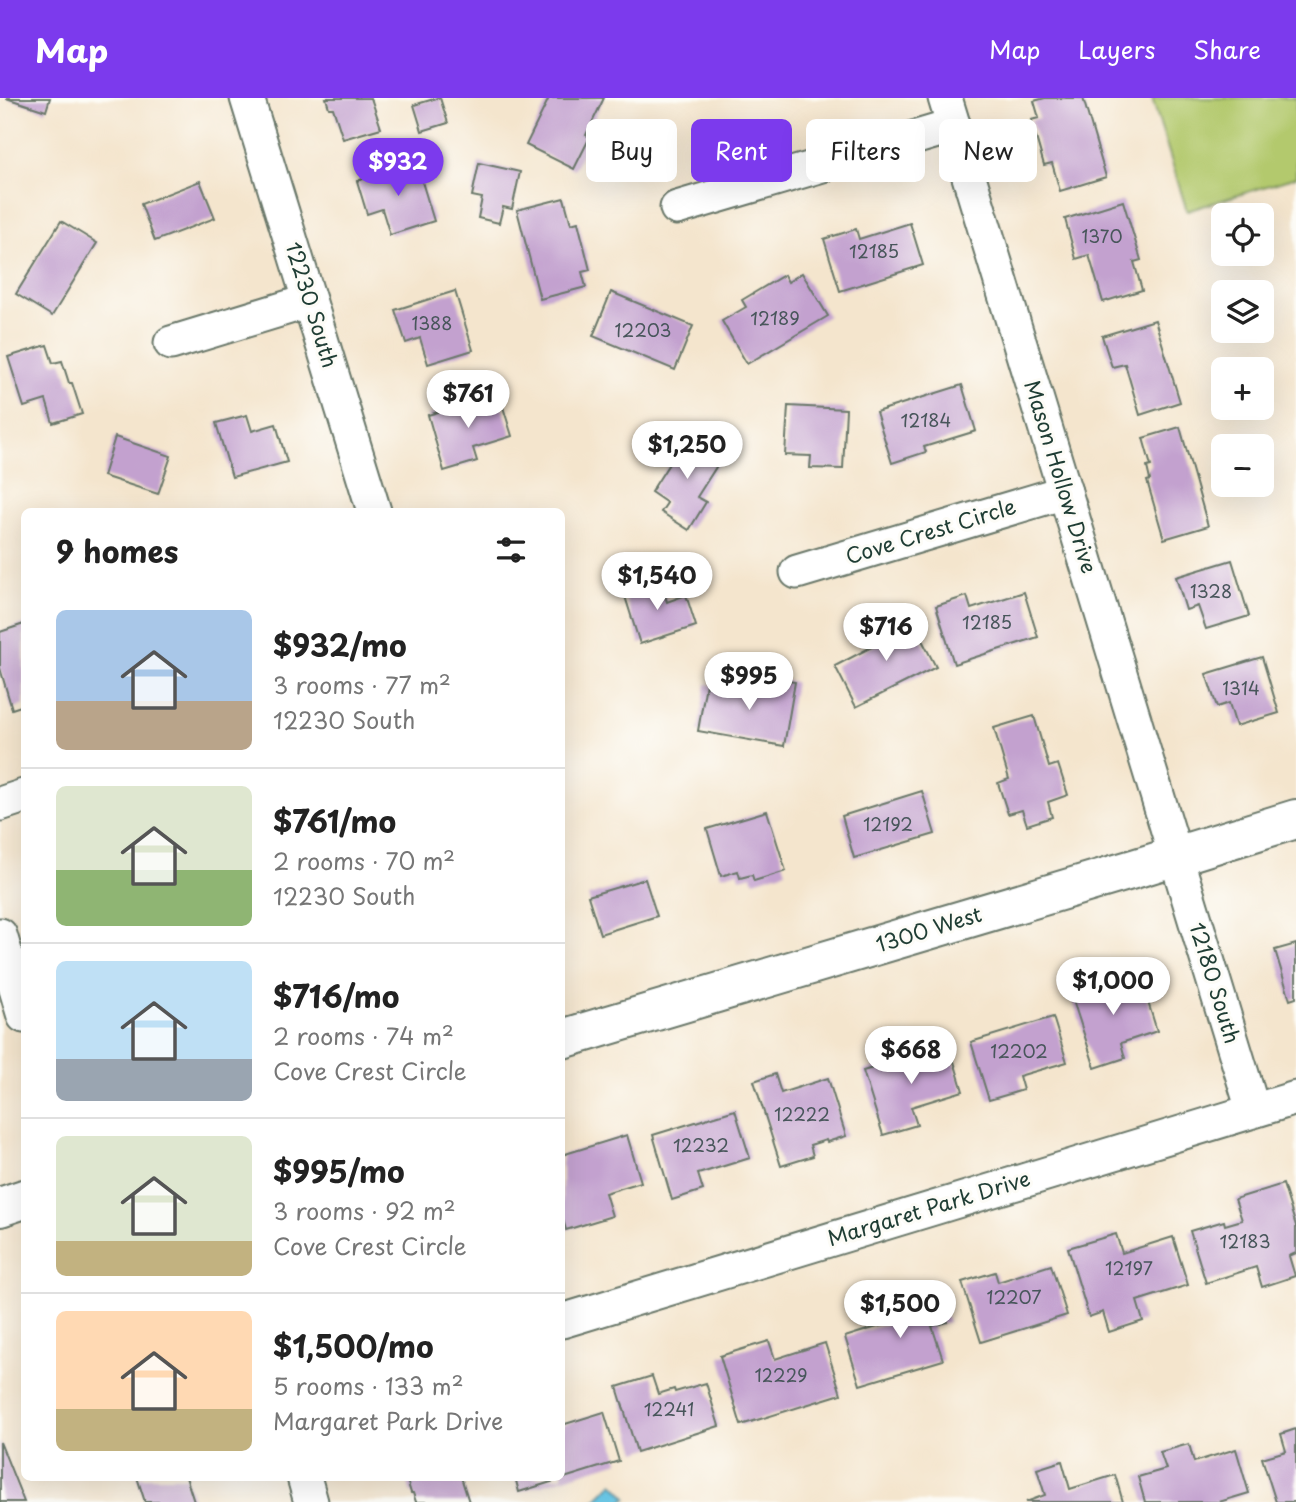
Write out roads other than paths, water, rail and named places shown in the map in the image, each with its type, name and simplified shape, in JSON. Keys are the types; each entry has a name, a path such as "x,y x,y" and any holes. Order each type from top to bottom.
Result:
{"street":[{"name":"12230 South","path":"247,98 373,508"},
{"path":"677,208 949,112"},
{"name":"Mason Hollow Drive","path":"949,112 1176,856"},
{"path":"171,343 309,301"},
{"name":"Cove Crest Circle","path":"797,572 1065,492"},
{"path":"0,804 21,797"},
{"name":"1300 West","path":"565,1038 1296,819"},
{"name":"12180 South","path":"1176,856 1253,1110"},
{"path":"0,935 21,1006"},
{"name":"Margaret Park Drive","path":"565,1320 1296,1098"},
{"path":"0,1207 21,1200"},
{"path":"304,1481 311,1502"}],"water":[{"path":"613,1483 627,1497 622,1502 594,1502"}]}
